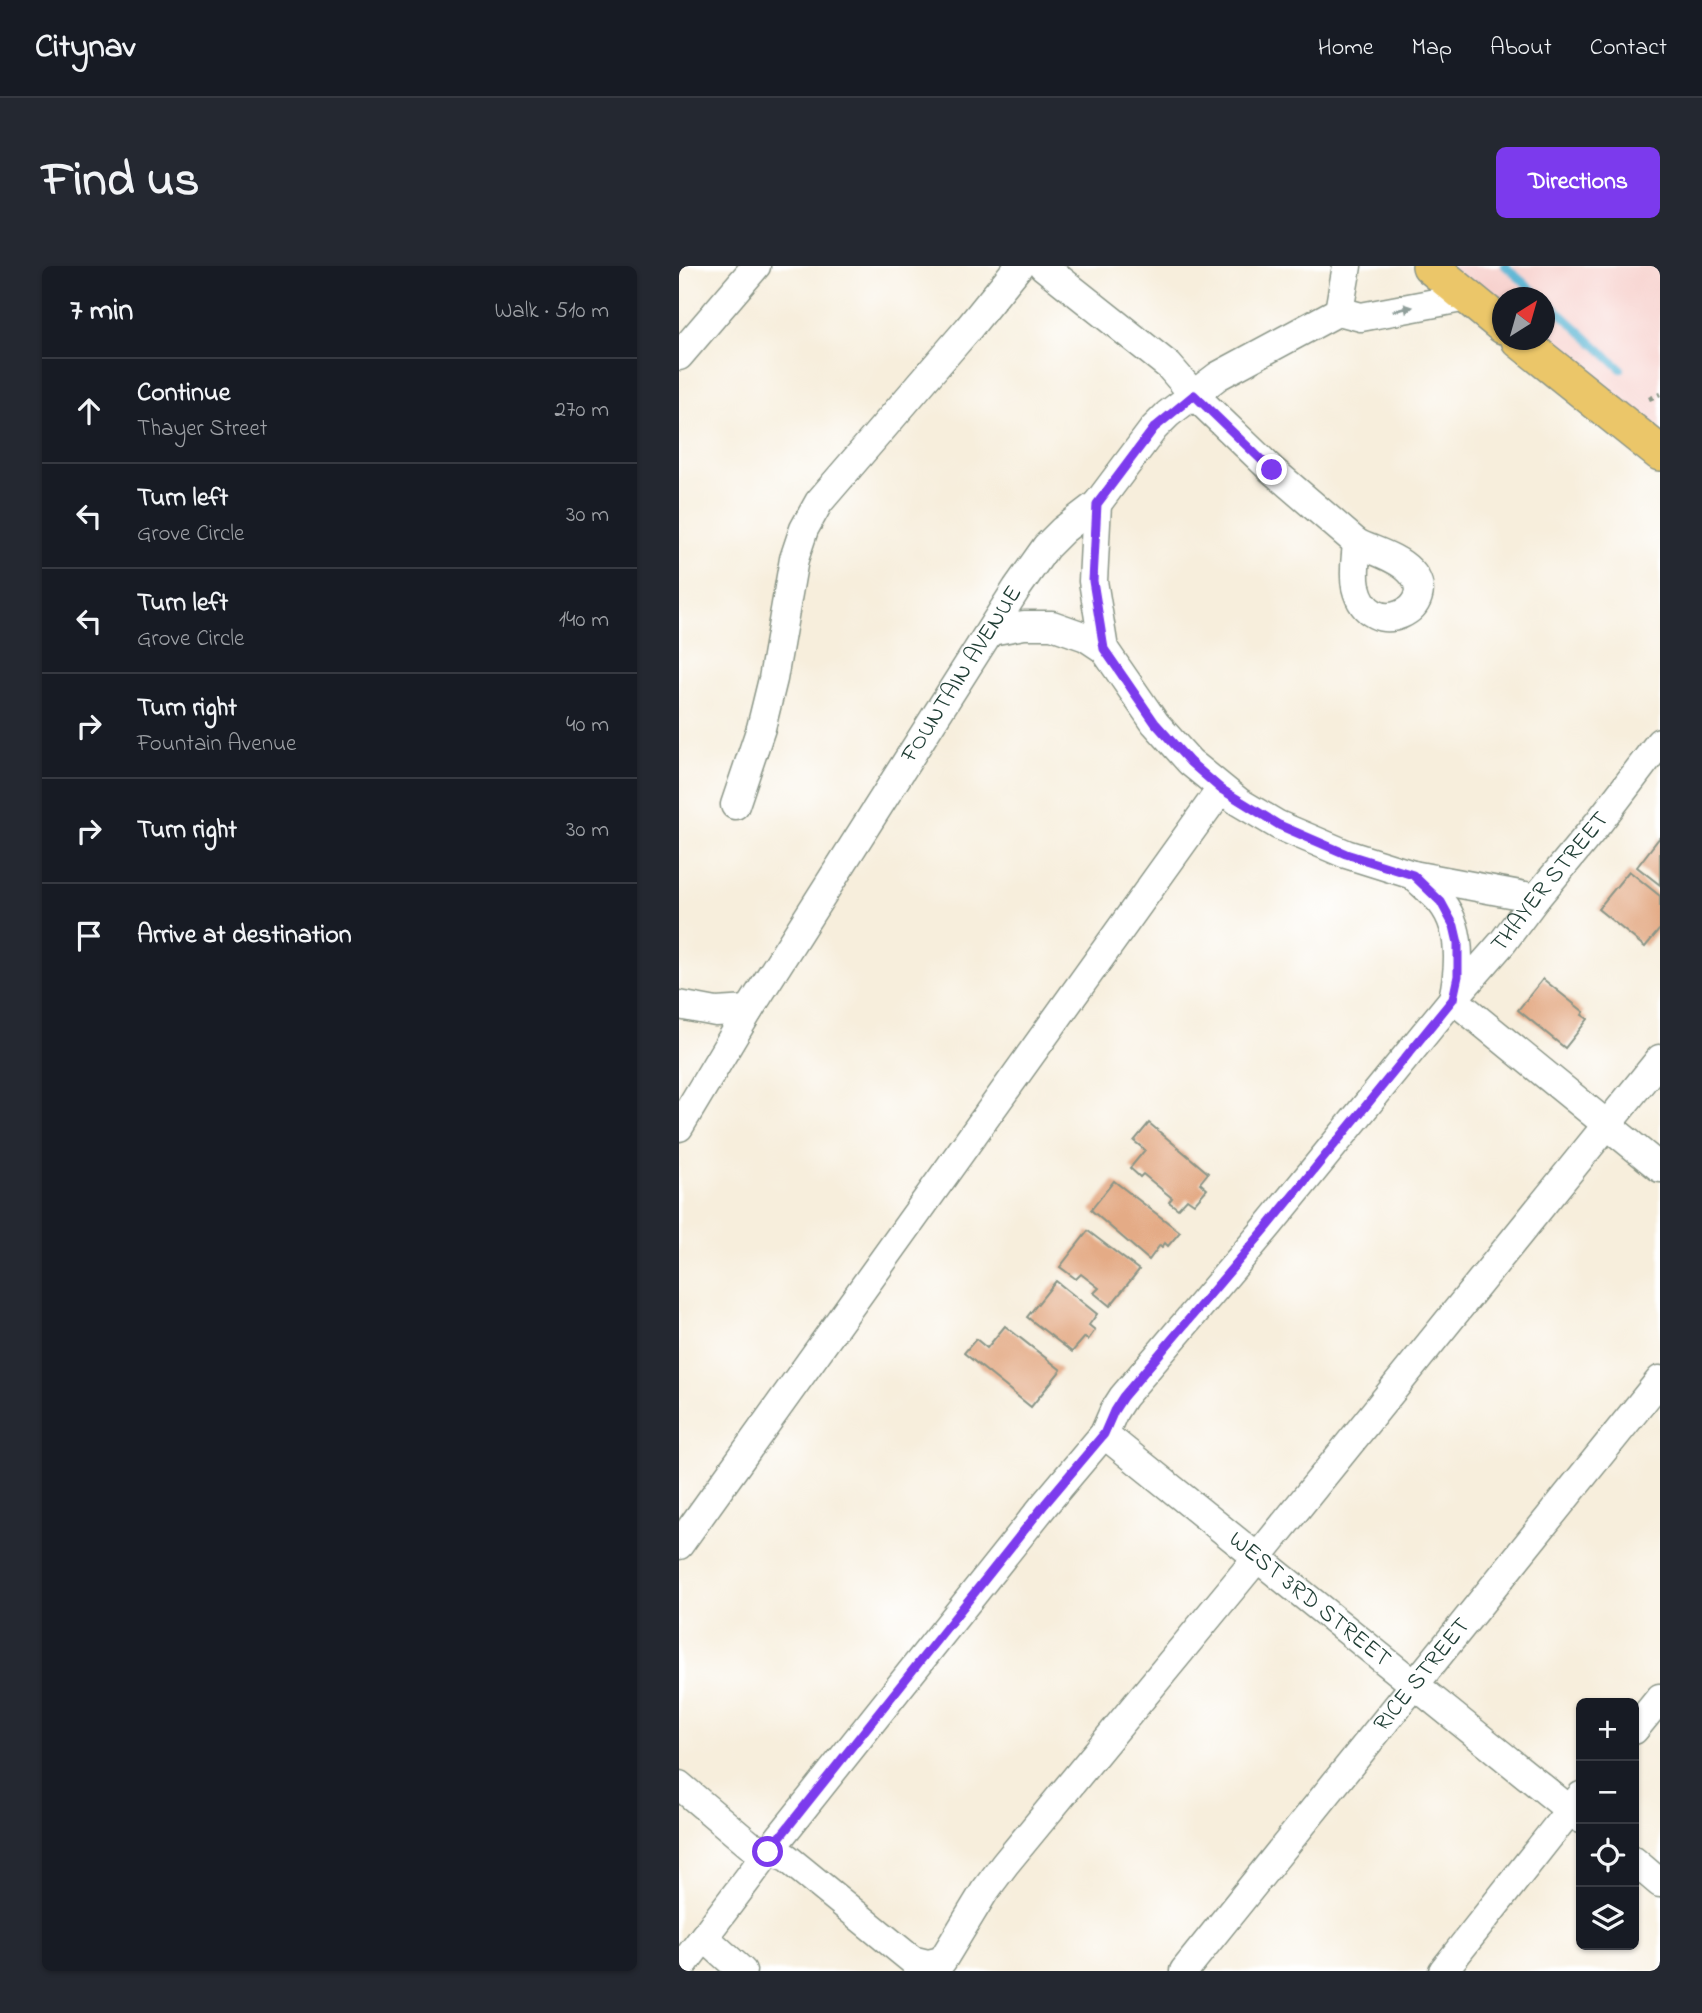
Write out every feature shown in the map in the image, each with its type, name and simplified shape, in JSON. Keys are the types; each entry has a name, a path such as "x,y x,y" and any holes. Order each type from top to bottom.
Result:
{"main road":[{"path":"1430,266 1492,317"},
{"path":"1532,350 1656,442"}],"street":[{"path":"679,356 756,266"},
{"path":"735,805 761,728 773,679 794,559 804,529 820,502 1019,266"},
{"path":"1043,266 1169,366 1194,395 1272,470 1357,543"},
{"path":"1347,266 1339,311 1361,317 1467,297"},
{"name":"FOUNTAIN AVENUE","path":"679,1127 749,1010 1017,588 1046,547 1097,504 1154,428 1194,395 1218,376 1339,311"},
{"path":"1097,504 1093,581 1104,649"},
{"path":"991,631 1024,625 1052,625 1086,637 1104,649 1155,723 1190,762 1221,789 1279,825 1346,854 1413,875 1536,898"},
{"name":"THAYER STREET","path":"679,1970 768,1852 1045,1504 1104,1434 1123,1397 1503,942 1660,741"},
{"path":"679,1545 1221,789"},
{"path":"1413,875 1441,902 1454,926 1458,943 1458,976 1453,999 1660,1168"},
{"path":"679,1005 716,1012 749,1010"},
{"path":"679,1785 750,1845 787,1858 912,1960 928,1964 942,1961 984,1892 1005,1864 1257,1558 1660,1059"},
{"name":"RICE STREET","path":"1184,1971 1660,1380"},
{"name":"WEST 3RD STREET","path":"1104,1434 1414,1684 1576,1807"},
{"path":"1639,1725 1660,1698"},
{"path":"1443,1971 1576,1809"},
{"path":"1639,1865 1660,1883"},
{"path":"704,1937 742,1971"}],"path":[{"path":"1649,399 1660,394"}],"shaded area":[{"path":"1430,266 1660,266 1660,453 1555,350 1555,287 1492,287 1492,318"}],"building":[{"path":"1660,837 1660,885 1637,867"},
{"path":"1629,871 1660,896 1660,929 1645,947 1598,909"},
{"path":"1543,979 1584,1012 1582,1015 1588,1019 1565,1048 1518,1010"},
{"path":"1149,1123 1208,1173 1200,1183 1207,1189 1194,1204 1187,1199 1178,1209 1169,1202 1172,1198 1143,1174 1140,1177 1130,1168 1145,1150 1134,1141"},
{"path":"1114,1181 1180,1232 1168,1246 1165,1243 1162,1247 1160,1245 1149,1260 1091,1210"},
{"path":"1088,1231 1139,1270 1110,1306 1094,1293 1099,1288 1081,1274 1076,1279 1060,1267"},
{"path":"1056,1281 1097,1314 1089,1325 1095,1330 1088,1340 1085,1337 1072,1352 1027,1317"},
{"path":"1005,1326 1061,1370 1031,1407 964,1353 976,1339 987,1348"}],"waterway":[{"path":"1505,266 1529,287"},
{"path":"1555,308 1621,369"}],"route":[{"path":"768,1852 1045,1504 1104,1434 1123,1397 1268,1226 1453,999 1458,976 1458,943 1454,926 1441,902 1413,875 1346,854 1279,825 1238,802 1190,762 1155,723 1104,649 1093,581 1097,504 1154,428 1194,395 1272,470"}]}
